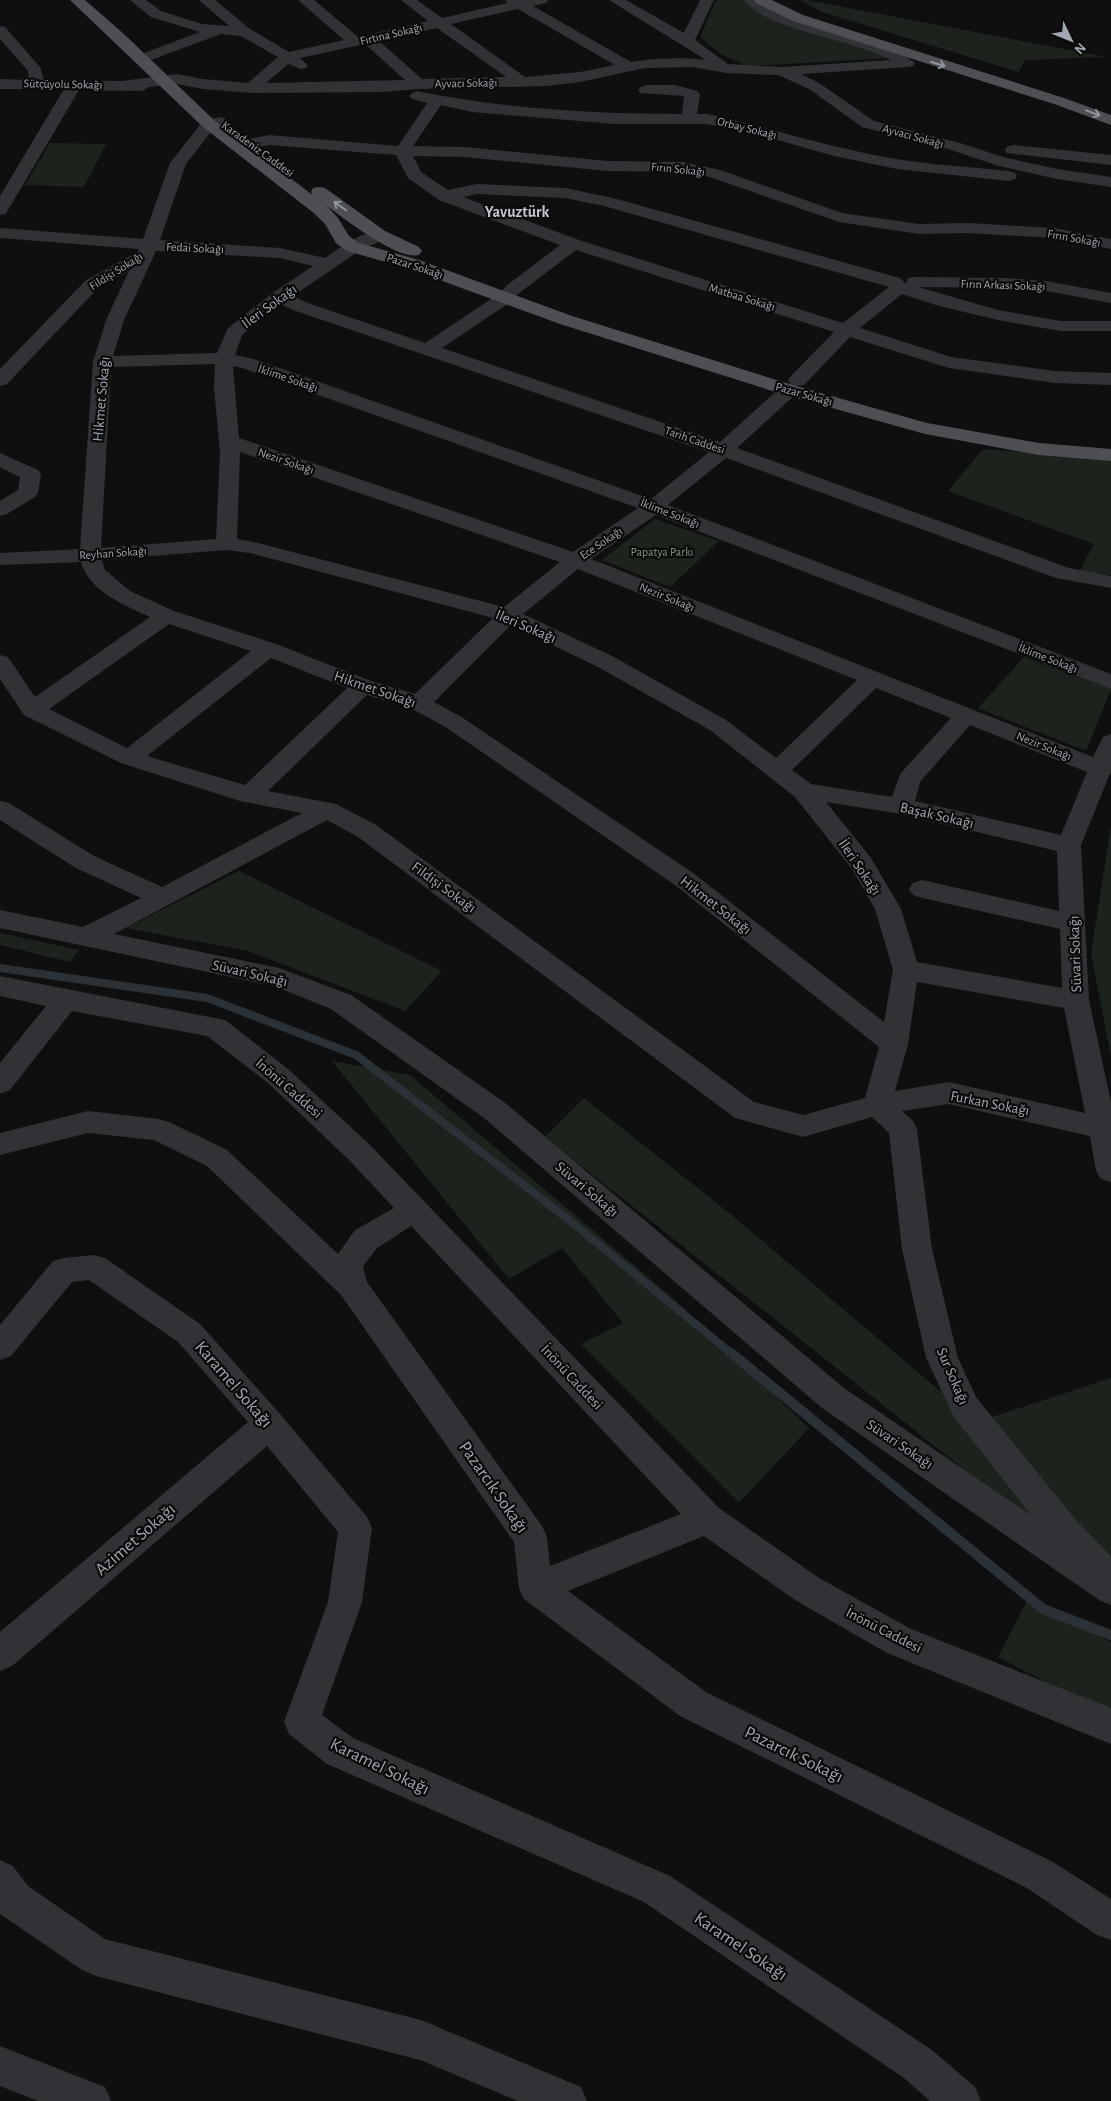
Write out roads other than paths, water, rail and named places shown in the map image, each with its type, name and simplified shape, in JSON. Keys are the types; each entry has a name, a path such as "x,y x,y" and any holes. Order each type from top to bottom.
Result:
{"main road":[{"name":"Karadeniz Caddesi","path":"77,0 174,83"},
{"path":"761,0 798,18 1059,101 1111,120"},
{"path":"784,0 810,12 1041,82 1111,108"},
{"name":"Karadeniz Caddesi","path":"120,38 149,56 215,123 321,210 333,224 344,242 353,247"},
{"name":"Karadeniz Caddesi","path":"243,145 379,235"},
{"name":"Pazar Sokağı","path":"379,235 566,320 793,385 925,428 1039,449 1111,455"},
{"name":"Pazar Sokağı","path":"353,247 509,294"},
{"name":"Pazar Sokağı","path":"793,385 988,430 1071,441 1111,444"}],"street":[{"path":"137,0 156,14 201,28 245,32"},
{"path":"206,0 245,32 329,81 333,87"},
{"path":"305,0 362,40 418,84"},
{"path":"408,0 520,81"},
{"name":"Fırtına Sokağı","path":"252,88 287,57 516,3 541,0"},
{"path":"616,0 687,42 726,68"},
{"path":"751,0 758,7 784,19 892,54 908,63 781,71"},
{"path":"687,42 703,1"},
{"path":"516,3 627,66"},
{"path":"0,30 35,70 37,83"},
{"path":"149,56 219,30"},
{"name":"Ayvacı Sokağı","path":"174,83 252,88 382,87 580,77 627,66 693,63 726,68 781,71 814,86 868,124 954,146 1000,161 1057,174 1111,183"},
{"name":"Sütçüyolu Sokağı","path":"0,84 125,85 174,83"},
{"path":"0,210 74,85"},
{"name":"Orbay Sokağı","path":"382,87 436,101 472,107 615,118 707,119 766,132 834,151 897,164 964,172 1111,183"},
{"path":"646,90 682,90 692,94 689,119"},
{"path":"402,150 436,101"},
{"name":"Fildişi Sokağı","path":"0,380 92,284 147,250 178,163 215,123"},
{"name":"Fırın Sokağı","path":"243,145 270,140 402,150 481,153 608,166 683,167 714,174 824,212 863,221 919,229 968,228 1054,232 1111,244"},
{"path":"954,146 1051,153 1111,160"},
{"name":"Matbaa Sokağı","path":"402,150 414,175 445,196 573,244 949,362 1055,377 1111,379"},
{"path":"445,196 477,189 565,193 607,202 896,284 944,302 998,315 1060,326 1111,326"},
{"name":"Fedai Sokağı","path":"0,232 147,250 280,253 328,264"},
{"name":"İleri Sokağı","path":"379,235 353,247 280,296 234,332 224,358 224,387 230,442 226,544 251,547 508,615 606,662 718,725 804,791 862,864 884,902 906,970 894,1044 877,1105"},
{"path":"427,350 509,294 573,244"},
{"name":"Hikmet Sokağı","path":"147,250 115,320 102,362 90,555 95,572 122,596 166,616 268,649 363,686 419,703 455,723 684,879 894,1044"},
{"name":"Fırın Arkası Sokağı","path":"896,284 1006,283 1046,286 1111,298"},
{"name":"Ece Sokağı","path":"419,703 508,615 575,560 654,507 723,450 793,385 846,330 896,284"},
{"name":"Tarih Caddesi","path":"280,296 299,306 723,450 1064,573 1111,582"},
{"name":"İklime Sokağı","path":"102,362 224,358 247,363 654,507 1111,682"},
{"name":"Nezir Sokağı","path":"230,442 575,560 1099,768"},
{"path":"0,459 31,474 28,493 0,510"},
{"name":"Reyhan Sokağı","path":"0,559 90,555 226,544"},
{"path":"32,710 166,616"},
{"path":"129,758 268,649"},
{"name":"Fildişi Sokağı","path":"0,662 32,710 129,758 250,796 327,810 376,838 744,1110 803,1126 877,1105"},
{"path":"778,770 873,678"},
{"path":"250,796 363,686"},
{"path":"901,806 910,780 966,715"},
{"name":"Süvari Sokağı","path":"1111,742 1069,845 1076,1000 1111,1171"},
{"name":"Başak Sokağı","path":"804,791 901,806 1069,845"},
{"path":"0,809 85,862 162,897"},
{"path":"85,938 327,810"},
{"path":"922,888 1074,923"},
{"name":"Süvari Sokağı","path":"0,919 279,978 341,1002 494,1110 833,1398 1111,1589"},
{"path":"906,970 1076,1000"},
{"name":"İnönü Caddesi","path":"0,986 215,1027 278,1076 359,1152 707,1519 807,1589 899,1641 1111,1726"},
{"path":"0,1083 66,1000"},
{"name":"Furkan Sokağı","path":"877,1105 949,1093 1102,1128"},
{"name":"Sur Sokağı","path":"877,1105 903,1128 917,1249 942,1358 965,1407 1063,1530 1111,1579"},
{"name":"Pazarcık Sokağı","path":"0,1144 88,1122 159,1130 218,1158 352,1286 530,1537 536,1588 693,1704 1040,1875 1111,1921"},
{"path":"352,1286 348,1264 366,1239 414,1210"},
{"name":"Karamel Sokağı","path":"0,1347 64,1270 94,1267 189,1333 269,1424 355,1528 345,1602 302,1722 340,1751 657,1889 918,2064 961,2101"},
{"name":"Azimet Sokağı","path":"0,1654 269,1424"},
{"path":"536,1588 707,1519"},
{"path":"0,1879 14,1900 96,1956 421,2040 567,2101"},
{"path":"0,2066 91,2101"}],"waterway":[{"path":"0,968 207,998 356,1055 569,1220 731,1353"},
{"path":"730,1352 1043,1609 1111,1635"}],"district":[{"name":"Yavuztürk","path":"517,211"}],"park label":[{"name":"Papatya Parkı","path":"662,552"}]}
